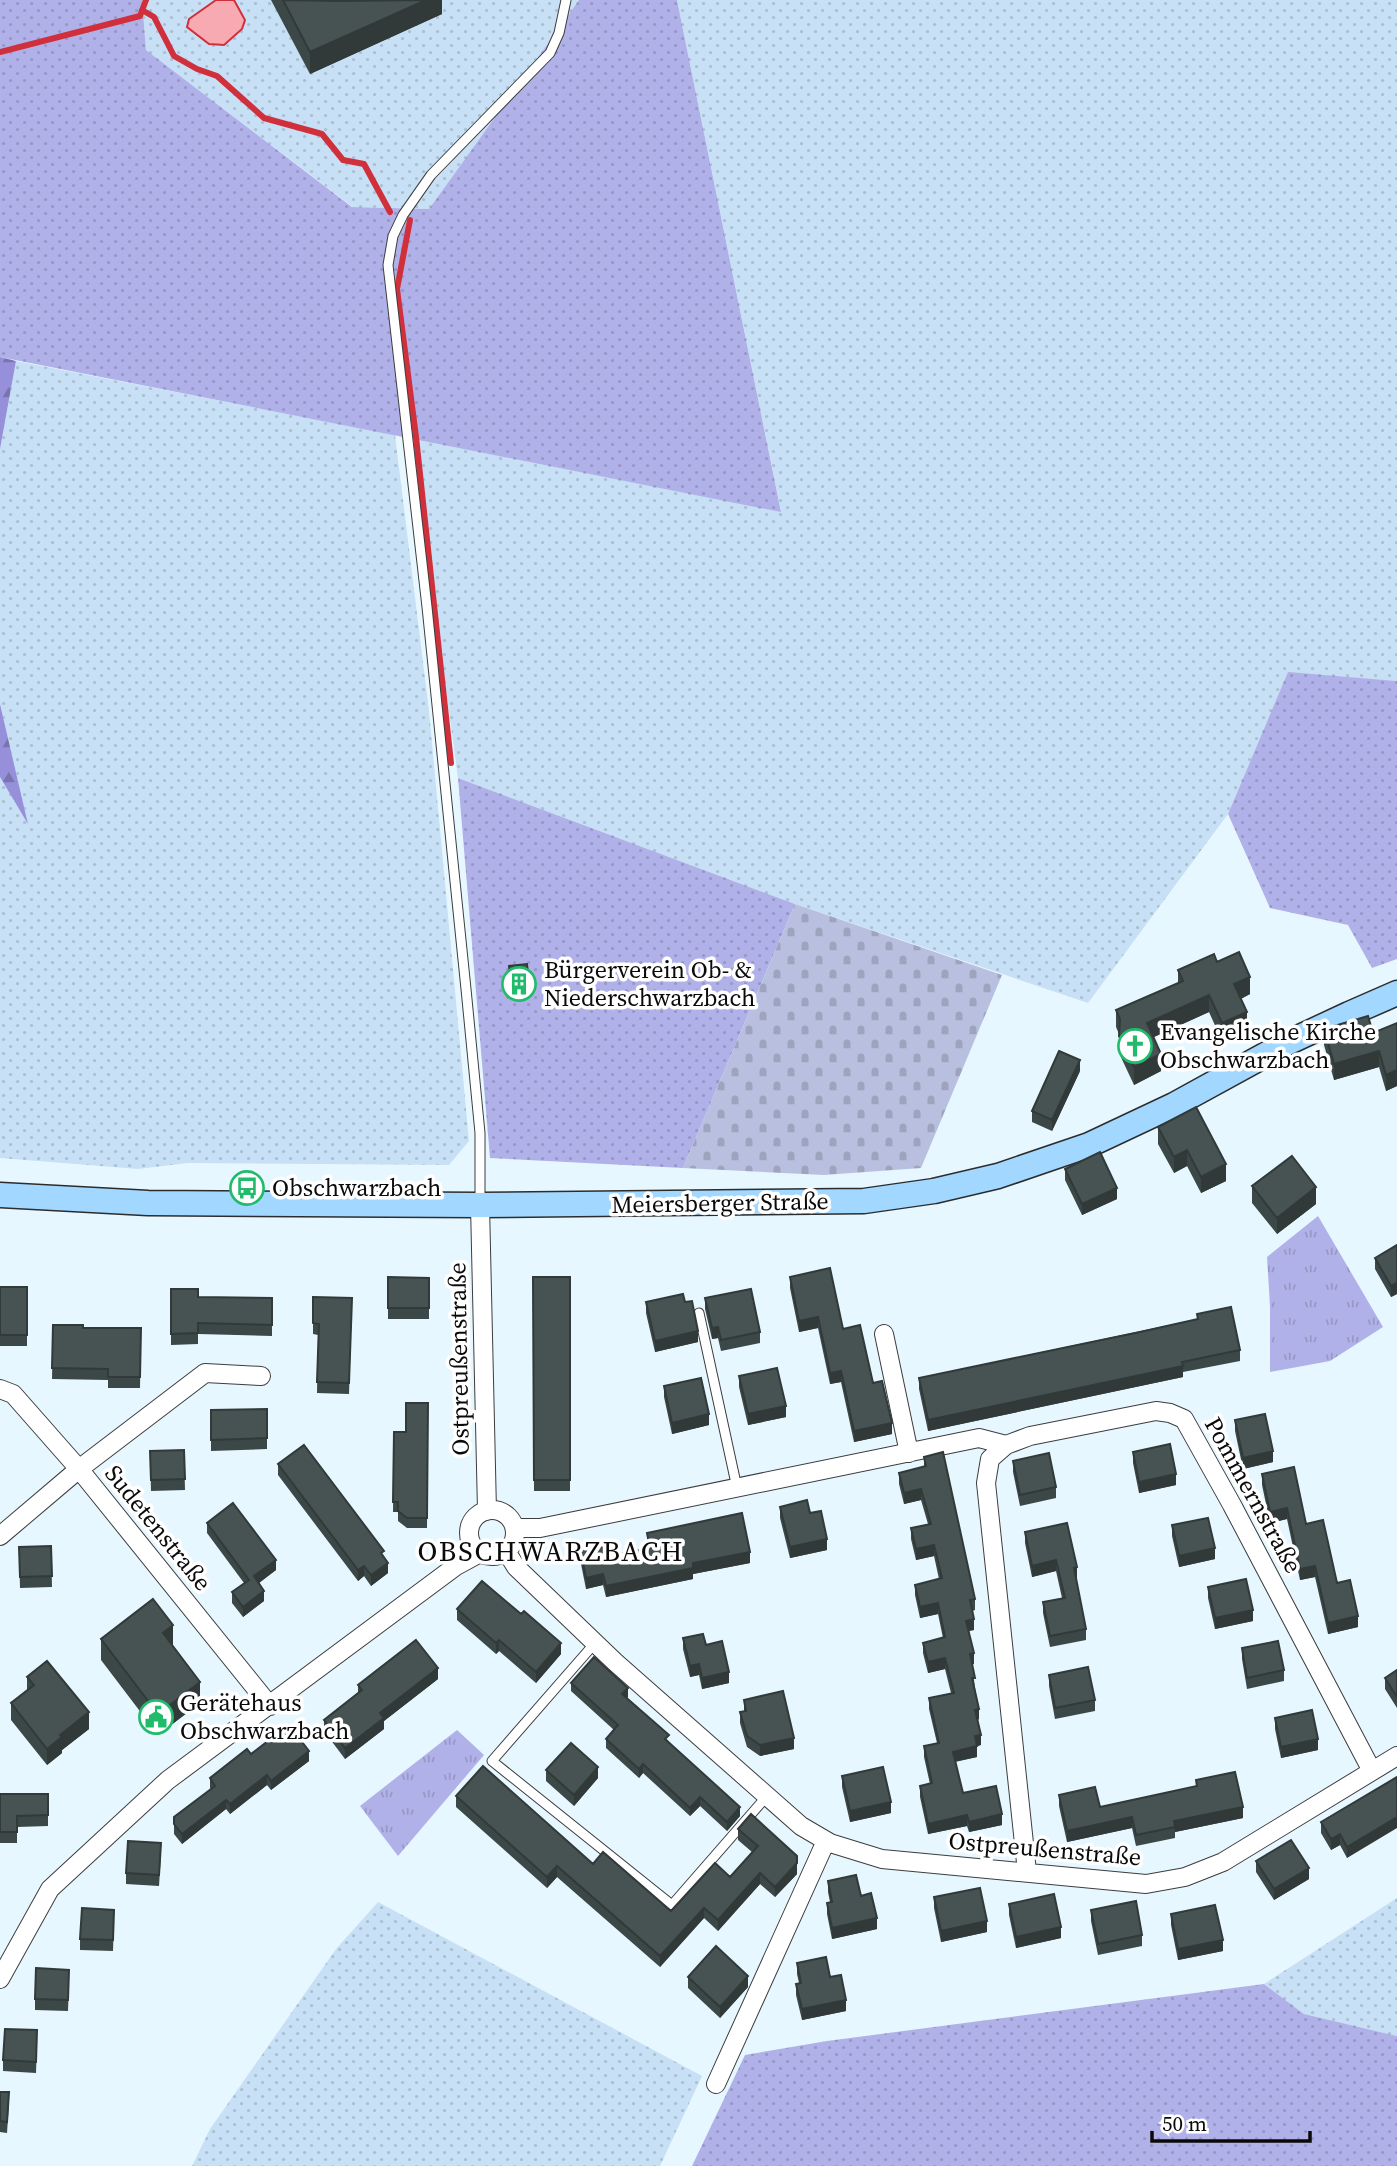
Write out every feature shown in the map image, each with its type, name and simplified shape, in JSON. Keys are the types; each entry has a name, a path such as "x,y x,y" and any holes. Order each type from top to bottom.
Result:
{"main road":[{"name":"Meiersberger Straße","path":"0,1195 148,1203 480,1205 864,1201 933,1191 998,1176 1045,1161 1111,1135 1174,1105 1287,1043 1397,993"}],"street":[{"name":"Ostpreußenstraße","path":"480,1205 487,1511"},
{"path":"884,1334 909,1453"},
{"path":"0,1536 79,1469 205,1373 261,1376"},
{"name":"Sudetenstraße","path":"0,1389 13,1394 79,1469 270,1706"},
{"name":"Pommernstraße","path":"1006,1445 1030,1436 1156,1411 1184,1419 1232,1504 1372,1771"},
{"path":"515,1528 540,1528 979,1438 1006,1445"},
{"path":"1006,1445 990,1459 986,1483 1027,1872"},
{"path":"0,1979 50,1889 168,1780 456,1566 480,1553 498,1556 506,1551 512,1545 515,1528 504,1514 496,1510 487,1511 473,1521 470,1539 480,1553"},
{"name":"Ostpreußenstraße","path":"506,1551 516,1567 595,1643 801,1826 826,1841 882,1859 1146,1884 1185,1877 1223,1862 1397,1756"},
{"path":"716,2084 826,1841"}],"lane":[{"path":"480,1205 480,1133 466,989 388,265 393,236 403,215 431,175 550,53 559,33 566,0"},
{"path":"699,1313 737,1488"},
{"path":"595,1643 492,1761 672,1905 767,1796"}],"shaded area":[{"path":"142,0 579,0 429,209 353,207 146,50"},
{"path":"216,0 234,0 245,20 242,29 224,45 209,44 187,27 189,19"},
{"path":"677,0 1397,0 1397,681 1288,673 1228,814 1088,1003 795,904 458,778 412,439 781,511"},
{"path":"16,361 395,435 429,711 469,1141 449,1165 188,1163 138,1169 0,1158 0,777 27,820 0,704 0,449"},
{"path":"1397,1898 1397,2036 1304,2014 1264,1984"},
{"path":"378,1902 702,2076 660,2166 192,2166 210,2129 336,1949"}],"green space":[{"path":"0,0 142,0 146,50 352,207 429,209 579,0 677,0 781,512 0,357"},
{"path":"0,357 16,361 0,449"},
{"path":"1288,672 1397,681 1397,959 1372,968 1348,925 1270,908 1228,814"},
{"path":"0,704 28,824 0,777"},
{"path":"458,778 795,904 683,1168 490,1158"},
{"path":"795,904 1002,975 921,1168 824,1175 683,1168"},
{"path":"1318,1216 1383,1327 1330,1361 1270,1372 1267,1257"},
{"path":"457,1730 484,1755 398,1856 360,1806"},
{"path":"1264,1984 1304,2014 1397,2036 1397,2166 692,2166 745,2055 827,2041"}],"building":[{"path":"283,0 342,1 426,0 310,52"},
{"path":"1239,952 1250,977 1234,984 1247,1012 1222,1023 1209,995 1147,1023 1161,1054 1134,1067 1119,1036 1120,1019 1116,1010 1183,981 1178,970 1214,954 1217,962"},
{"name":"Bürgerverein Ob- & Niederschwarzbach","path":"527,964 530,991 512,993 509,966"},
{"path":"1368,1016 1373,1033 1397,1023 1397,1070 1386,1075 1379,1051 1334,1064 1324,1029"},
{"path":"1059,1051 1080,1060 1052,1120 1032,1111"},
{"path":"1196,1107 1226,1164 1201,1177 1187,1150 1174,1157 1158,1127"},
{"path":"1100,1152 1117,1188 1082,1204 1065,1169"},
{"path":"1292,1156 1316,1187 1277,1218 1252,1186"},
{"path":"1397,1245 1397,1283 1391,1286 1375,1258"},
{"path":"830,1268 843,1329 860,1325 873,1383 882,1381 892,1423 854,1431 841,1371 830,1373 818,1317 799,1321 790,1277"},
{"path":"388,1277 429,1278 429,1308 388,1308"},
{"path":"533,1277 570,1277 570,1480 534,1480"},
{"path":"0,1287 27,1287 27,1335 0,1335"},
{"path":"171,1289 198,1289 198,1297 272,1298 272,1325 198,1323 198,1333 171,1334"},
{"path":"751,1289 760,1332 721,1340 718,1327 712,1328 705,1298"},
{"path":"683,1294 685,1302 692,1301 698,1331 655,1341 646,1302"},
{"path":"313,1297 352,1298 349,1383 317,1382 319,1324 313,1323"},
{"path":"1231,1307 1240,1350 1182,1362 1183,1366 928,1420 919,1378 1198,1319 1197,1314"},
{"path":"53,1325 141,1328 140,1377 108,1377 108,1369 52,1368"},
{"path":"777,1368 786,1406 748,1414 739,1376"},
{"path":"701,1378 709,1414 672,1423 664,1386"},
{"path":"406,1403 428,1403 427,1518 407,1518 398,1511 398,1502 393,1502 394,1432 406,1432"},
{"path":"267,1409 267,1438 211,1440 211,1410"},
{"path":"1265,1414 1273,1451 1243,1458 1235,1420"},
{"path":"1170,1444 1176,1474 1139,1482 1133,1452"},
{"path":"304,1445 384,1551 381,1553 388,1563 371,1575 364,1566 358,1570 278,1464"},
{"path":"184,1450 185,1479 151,1480 150,1451"},
{"path":"943,1452 975,1599 970,1600 974,1619 966,1621 974,1653 970,1654 975,1678 972,1678 981,1735 975,1736 977,1746 953,1752 963,1793 996,1786 1002,1814 969,1822 967,1815 928,1824 920,1786 932,1783 924,1746 939,1743 929,1698 954,1693 945,1658 928,1662 923,1643 945,1637 938,1603 920,1607 915,1585 942,1578 934,1545 916,1549 911,1528 931,1524 921,1489 904,1493 899,1473 926,1466 924,1457"},
{"path":"1049,1453 1056,1487 1020,1495 1013,1461"},
{"path":"1294,1467 1306,1524 1323,1520 1337,1583 1350,1580 1358,1616 1328,1623 1315,1566 1300,1569 1287,1508 1270,1512 1262,1474"},
{"path":"807,1500 810,1513 821,1511 827,1539 790,1547 780,1507"},
{"path":"233,1503 276,1560 254,1576 264,1591 243,1607 232,1592 249,1580 207,1523"},
{"path":"742,1513 750,1552 693,1563 693,1568 606,1586 603,1574 586,1578 580,1548 607,1543 610,1556 650,1548 647,1533"},
{"path":"1208,1518 1215,1548 1179,1556 1172,1525"},
{"path":"1067,1523 1086,1629 1050,1636 1043,1602 1065,1598 1056,1560 1032,1566 1025,1532"},
{"path":"51,1546 52,1576 20,1577 19,1547"},
{"path":"1246,1579 1253,1610 1215,1618 1208,1587"},
{"path":"482,1581 521,1614 524,1611 561,1643 536,1672 499,1640 496,1643 457,1609"},
{"path":"153,1599 173,1625 163,1633 200,1682 158,1714 101,1639"},
{"path":"703,1634 706,1645 722,1641 729,1672 702,1678 699,1664 690,1666 683,1638"},
{"path":"416,1640 438,1668 380,1713 384,1718 345,1748 324,1720 362,1690 358,1685"},
{"path":"1278,1641 1284,1670 1247,1678 1242,1648"},
{"path":"594,1657 628,1688 622,1694 669,1735 665,1739 740,1807 727,1822 700,1797 690,1808 643,1764 639,1769 606,1739 618,1725 571,1683"},
{"path":"47,1661 89,1712 47,1749 11,1703 34,1685 27,1677"},
{"path":"1088,1667 1095,1700 1055,1708 1049,1675"},
{"path":"1397,1670 1397,1697 1385,1678"},
{"path":"783,1691 794,1738 760,1745 747,1736 740,1712 746,1711 744,1700"},
{"path":"1312,1710 1318,1739 1281,1747 1275,1718"},
{"path":"289,1725 309,1751 271,1781 267,1775 230,1804 226,1800 182,1834 174,1824 174,1817 215,1786 210,1778 247,1749 251,1754"},
{"path":"571,1743 598,1767 574,1795 546,1770"},
{"path":"483,1766 593,1864 603,1852 671,1911 715,1863 730,1877 758,1846 738,1829 751,1814 797,1856 797,1863 775,1887 760,1873 718,1920 704,1908 660,1956 557,1866 547,1877 456,1796"},
{"path":"883,1767 891,1802 850,1811 842,1776"},
{"path":"1235,1772 1243,1807 1174,1821 1175,1827 1136,1835 1132,1817 1067,1831 1059,1795 1095,1787 1100,1807 1197,1786 1196,1780"},
{"path":"1397,1777 1397,1817 1347,1847 1340,1834 1331,1839 1321,1822"},
{"path":"0,1794 48,1794 48,1815 17,1816 17,1832 0,1832"},
{"path":"1291,1840 1309,1868 1274,1889 1256,1861"},
{"path":"128,1841 161,1843 159,1875 126,1873"},
{"path":"856,1875 861,1896 871,1893 877,1918 832,1928 827,1903 832,1902 828,1881"},
{"path":"980,1888 987,1921 941,1931 934,1897"},
{"path":"1054,1894 1061,1927 1016,1937 1009,1904"},
{"path":"1136,1901 1142,1935 1098,1944 1091,1910"},
{"path":"1215,1905 1223,1940 1178,1949 1171,1914"},
{"path":"82,1908 114,1910 113,1940 80,1939"},
{"path":"716,1946 748,1976 720,2007 688,1977"},
{"path":"826,1957 830,1977 841,1975 846,2000 802,2009 796,1984 801,1983 797,1963"},
{"path":"36,1968 69,1970 68,2000 35,1999"},
{"path":"5,2029 37,2030 36,2062 3,2060"},
{"path":"0,2092 9,2092 7,2122 0,2121"}],"waterway":[{"path":"0,52 140,16 146,0"},
{"path":"142,10 154,17 174,56 217,76 264,118 322,134 343,160 364,164 390,212"},
{"path":"410,220 397,289 416,437 451,763"}],"place":[{"name":"Bürgerverein Ob- & Niederschwarzbach","path":"519,984"},
{"name":"Evangelische Kirche Obschwarzbach","path":"1135,1046"},
{"name":"Obschwarzbach","path":"247,1188"},
{"name":"Gerätehaus Obschwarzbach","path":"156,1717"}],"district":[{"name":"OBSCHWARZBACH","path":"551,1551"}]}
